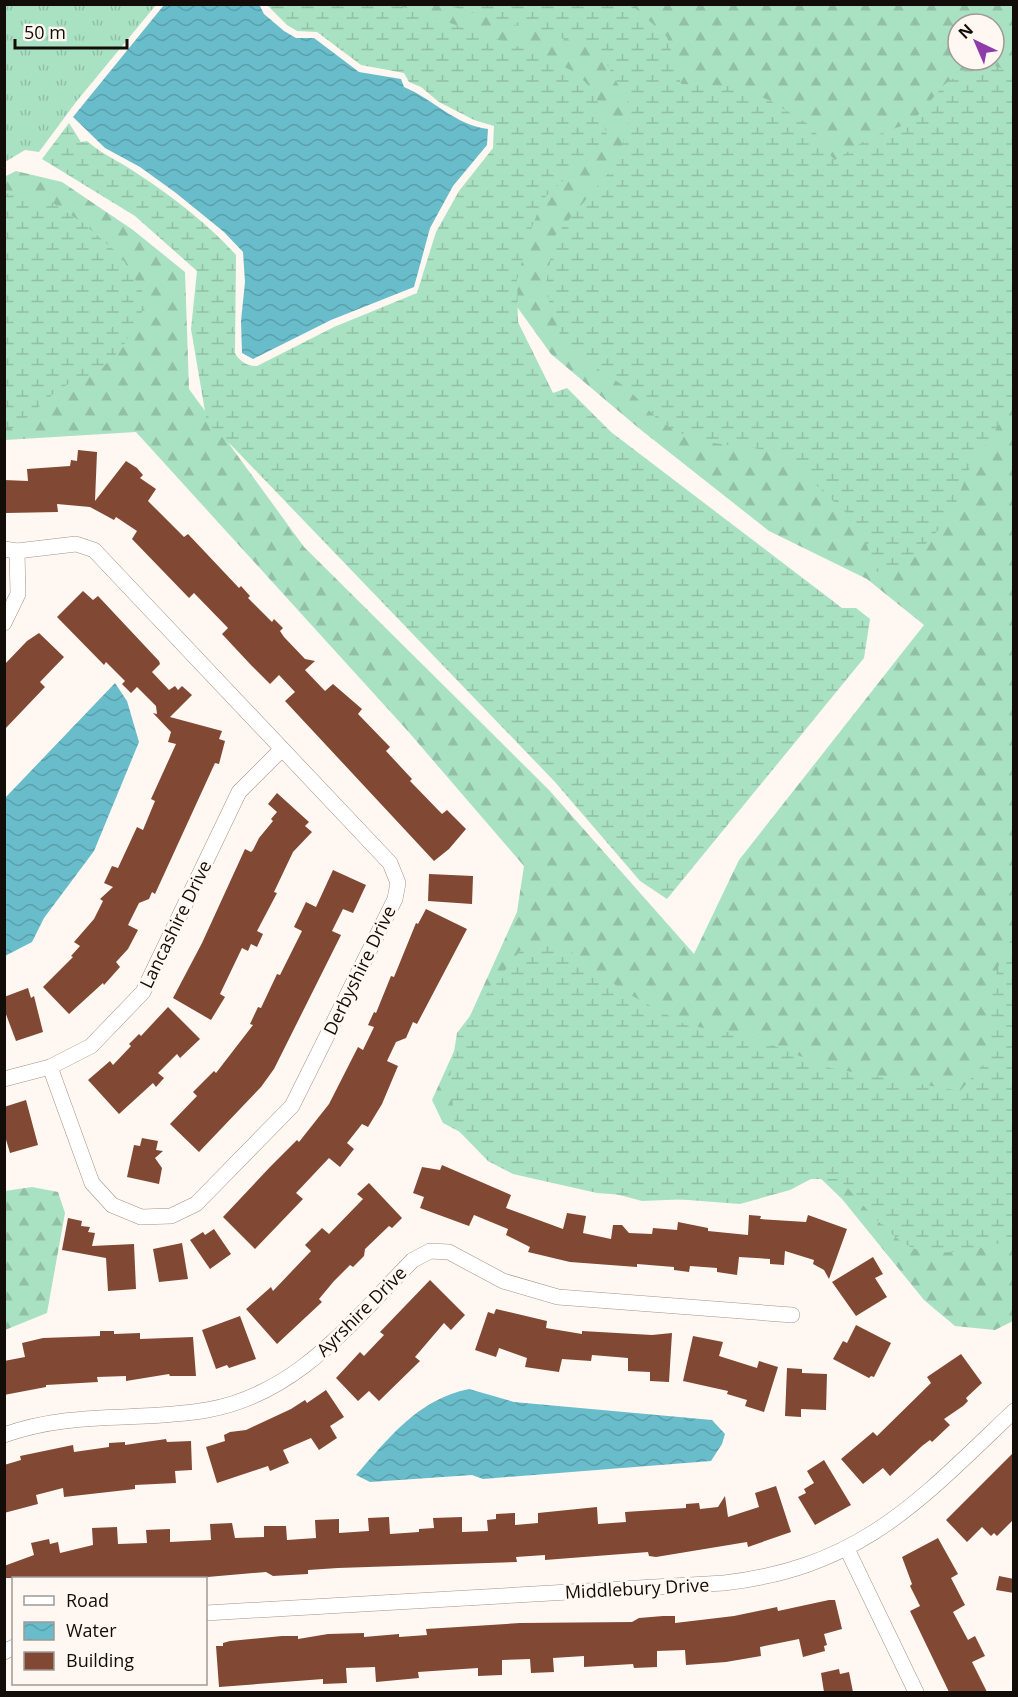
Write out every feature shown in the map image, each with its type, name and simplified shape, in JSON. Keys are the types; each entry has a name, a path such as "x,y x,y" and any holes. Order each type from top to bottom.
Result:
{"street":[{"name":"Derbyshire Drive","path":"11,550 76,544 94,550 390,863 398,883 395,899 292,1106 196,1204 171,1216 141,1217 112,1205 92,1183 50,1067"},
{"path":"4,623 18,594 11,550"},
{"name":"Lancashire Drive","path":"4,1079 50,1067 91,1046 143,992 239,792 282,749"},
{"name":"Ayrshire Drive","path":"4,1435 25,1428 80,1418 207,1410 255,1397 309,1365 412,1260 430,1251 448,1252 502,1281 558,1296 792,1315"},
{"name":"Middlebury Drive","path":"207,1612 724,1583 785,1573 847,1550 882,1529 916,1504 1014,1411"},
{"path":"847,1550 916,1692"}],"green space":[{"path":"5,4 156,5 76,102 39,152 25,150 5,162"},
{"path":"267,5 398,5 540,54 576,73 595,92 608,139 543,199 529,235 517,280 518,322 553,393 567,388 611,432 842,608 856,608 870,619 864,658 667,899 640,881 555,782 233,447 207,423 191,329 197,271 135,216 42,159 69,123 81,142 87,141 132,170 214,232 236,255 235,353 247,364 257,366 334,327 417,293 436,232 459,191 493,148 494,126 474,120 439,102 421,87 409,82 404,73 361,65 317,32 297,31 287,25"},
{"path":"391,5 1013,5 1013,1321 995,1330 955,1326 924,1300 842,1199 816,1174 764,1196 642,1201 538,1173 443,1123 432,1100 517,912 524,866 406,729 136,432 5,440 4,177 16,171 62,182 133,230 185,272 189,389 304,547 549,790 694,954 739,860 924,625 867,579 769,531 641,430 551,354 515,304 505,238 539,164"},
{"path":"446,5 632,5 667,37 681,84 728,86 769,100 813,127 824,149 835,160 869,138 912,122 945,84 963,72 1006,71 1014,81 1013,404 968,471 951,516 905,567 877,572 859,525 785,456 754,448 696,441 660,422 627,388 564,347 545,289 555,236 617,163 632,110 603,57 578,43"},
{"path":"4,193 50,201 83,223 121,256 148,301 122,348 99,371 60,388 15,428 4,428"},
{"path":"1013,937 1013,1240 957,1252 922,1251 911,1247 889,1231 839,1179 811,1179 790,1190 740,1204 597,1193 513,1174 488,1161 455,1127 450,1077 457,1033 526,943 562,945 625,992 686,1025 747,1035 830,1068 960,1091 992,1055 991,1009 995,979 1005,950"},
{"path":"32,1187 58,1192 65,1213 47,1313 5,1330 5,1191"}],"water":[{"path":"259,4 264,14 296,38 314,38 359,72 401,79 404,87 455,117 476,127 488,129 487,145 453,186 430,228 414,287 331,320 253,359 242,353 241,321 245,282 243,252 224,232 176,193 140,167 105,148 73,117 164,5"},
{"path":"115,683 127,701 139,742 94,851 44,918 32,942 5,956 5,798"},
{"path":"469,1389 514,1402 712,1420 725,1434 722,1444 711,1461 483,1479 472,1475 370,1482 356,1475 393,1434 419,1411 451,1394"}],"building":[{"path":"78,450 97,452 95,501 126,461 137,468 143,475 140,478 156,489 148,501 184,537 188,534 239,588 241,586 250,596 248,598 272,622 274,619 283,628 280,631 284,637 305,659 315,661 305,670 325,691 333,684 362,709 358,714 390,747 386,751 412,779 410,781 442,814 447,810 466,829 449,849 434,861 285,701 295,692 279,675 270,684 250,664 222,634 228,628 194,593 189,598 132,539 137,531 116,517 114,520 90,507 57,504 58,512 6,513 4,480 28,481 27,469 70,466 71,460 77,461"},
{"path":"83,591 93,600 98,596 159,661 160,664 152,672 169,690 175,686 178,690 182,686 192,695 170,717 222,731 219,739 225,741 219,764 215,763 155,894 152,892 149,899 139,903 128,925 138,930 128,949 116,962 120,967 104,985 103,983 69,1014 43,987 73,957 71,956 80,946 74,942 94,919 103,901 100,899 113,887 104,883 112,866 118,868 137,827 143,830 155,801 151,799 176,744 168,742 171,732 153,713 157,714 156,706 137,687 131,693 122,684 125,681 106,662 104,665 57,617"},
{"path":"39,633 64,657 40,682 45,687 4,730 4,665 27,641"},
{"path":"277,793 309,822 305,826 312,832 293,852 274,892 277,893 257,931 263,934 257,947 251,944 248,951 242,948 220,994 225,997 211,1020 173,998 202,943 245,849 251,852 253,850 259,838 273,821 271,819 277,812 268,804"},
{"path":"333,870 366,885 353,913 343,909 332,931 341,935 274,1069 261,1087 199,1152 170,1124 197,1096 193,1092 214,1071 216,1073 253,1025 250,1024 258,1007 261,1008 277,974 280,975 302,931 294,927 306,902 316,907"},
{"path":"429,874 473,876 472,904 428,901"},
{"path":"426,909 467,929 417,1024 413,1022 406,1038 396,1042 387,1061 398,1066 382,1104 368,1127 362,1124 347,1143 354,1149 340,1167 329,1158 296,1193 303,1199 255,1249 223,1217 297,1140 299,1142 329,1104 358,1047 363,1050 374,1027 368,1025 374,1012 376,1013 391,976 394,977 416,923 418,924"},
{"path":"28,988 31,998 34,996 43,1032 16,1041 4,1009 4,997"},
{"path":"168,1007 200,1039 180,1058 177,1054 158,1073 164,1078 156,1087 153,1083 119,1114 88,1080 110,1061 113,1065 131,1046 129,1044 139,1034 141,1036"},
{"path":"26,1100 38,1145 10,1153 4,1133 4,1107"},
{"path":"142,1138 158,1141 156,1150 163,1151 155,1158 162,1168 159,1184 127,1177 134,1145 140,1146"},
{"path":"442,1165 511,1195 506,1208 563,1229 567,1213 586,1216 583,1233 611,1239 613,1225 622,1225 629,1233 652,1234 653,1228 677,1230 678,1222 708,1228 708,1231 748,1235 749,1215 761,1216 760,1219 806,1222 808,1215 847,1229 829,1279 824,1270 813,1264 814,1260 785,1251 784,1265 770,1264 770,1259 739,1257 737,1275 717,1272 717,1268 690,1266 689,1272 674,1270 674,1267 570,1262 528,1252 530,1247 506,1235 508,1229 474,1215 469,1226 420,1208 424,1197 413,1193 422,1167 440,1170"},
{"path":"369,1183 402,1218 392,1228 389,1226 365,1249 364,1256 353,1267 350,1265 319,1299 322,1302 277,1344 246,1309 271,1287 273,1291 311,1251 305,1245 322,1228 329,1234 363,1199 357,1194"},
{"path":"68,1218 82,1221 81,1226 90,1227 88,1232 95,1233 92,1246 134,1244 136,1289 108,1291 106,1258 62,1250"},
{"path":"214,1229 231,1254 210,1269 190,1240 203,1232 205,1235"},
{"path":"182,1243 188,1279 159,1282 153,1249"},
{"path":"873,1257 883,1274 875,1278 887,1297 856,1316 832,1282"},
{"path":"430,1280 465,1315 451,1330 444,1323 415,1357 420,1361 379,1401 369,1391 358,1401 336,1378 360,1352 364,1356 384,1335 380,1332"},
{"path":"496,1309 547,1321 546,1328 582,1334 582,1331 652,1335 672,1333 669,1382 650,1381 650,1372 628,1371 628,1358 592,1355 591,1361 562,1359 559,1372 525,1367 527,1358 499,1348 496,1357 475,1350 488,1312 494,1314"},
{"path":"240,1316 256,1359 229,1368 227,1365 216,1369 202,1330"},
{"path":"856,1325 891,1343 874,1377 869,1378 833,1359 843,1341 847,1343"},
{"path":"100,1331 114,1331 114,1334 140,1333 140,1339 193,1337 196,1376 170,1376 169,1374 126,1381 126,1376 97,1377 98,1382 46,1385 46,1387 4,1395 4,1361 25,1357 22,1343 43,1338 100,1336"},
{"path":"693,1336 723,1342 719,1356 757,1368 759,1361 778,1367 764,1412 745,1406 747,1400 727,1394 728,1391 683,1381"},
{"path":"961,1354 982,1383 966,1398 968,1401 963,1406 944,1419 950,1425 932,1442 930,1440 922,1446 890,1476 883,1468 863,1484 841,1459 873,1432 877,1436 931,1383 927,1377"},
{"path":"787,1368 802,1369 802,1373 827,1374 826,1410 801,1409 801,1417 785,1416"},
{"path":"326,1390 344,1417 330,1426 337,1438 319,1450 311,1438 283,1450 289,1463 270,1471 268,1466 217,1483 206,1447 225,1441 224,1435 230,1432 246,1430 305,1400 307,1403"},
{"path":"166,1439 167,1442 191,1441 192,1470 175,1471 176,1483 135,1485 135,1489 64,1497 63,1488 36,1495 38,1504 4,1513 4,1465 21,1460 20,1456 73,1445 74,1452 109,1447 109,1443 125,1442 125,1445"},
{"path":"1014,1452 1014,1519 997,1536 994,1533 991,1536 982,1527 967,1542 946,1520"},
{"path":"824,1460 851,1505 815,1525 798,1497 806,1493 804,1489 814,1483 807,1471"},
{"path":"776,1486 791,1532 748,1547 747,1542 656,1557 649,1556 648,1552 545,1560 545,1555 516,1557 517,1562 338,1568 308,1570 308,1574 273,1576 266,1572 207,1577 4,1578 4,1566 34,1555 31,1543 49,1539 50,1544 58,1542 60,1553 93,1545 92,1528 117,1527 118,1544 147,1543 146,1530 170,1529 170,1542 211,1540 210,1524 232,1523 235,1538 264,1537 264,1526 286,1526 287,1540 316,1538 315,1520 339,1519 339,1533 369,1531 368,1518 389,1517 390,1534 419,1532 419,1529 434,1528 433,1518 462,1517 462,1532 488,1531 487,1520 496,1519 496,1514 515,1513 515,1525 538,1523 538,1513 597,1507 598,1524 626,1522 625,1512 686,1508 686,1504 699,1503 700,1509 718,1507 725,1496 728,1517 759,1507 755,1493"},
{"path":"938,1538 958,1574 951,1578 965,1605 953,1612 968,1640 975,1636 985,1656 972,1662 987,1692 949,1692 910,1611 920,1606 910,1586 912,1584 902,1557"},
{"path":"999,1576 1014,1579 1014,1593 996,1590"},
{"path":"835,1600 842,1629 824,1634 827,1645 824,1646 825,1651 803,1657 799,1639 760,1647 761,1656 726,1662 686,1665 685,1650 657,1651 657,1667 634,1668 633,1664 584,1667 584,1656 553,1658 554,1672 531,1673 530,1659 502,1660 502,1675 478,1676 478,1668 418,1672 419,1678 376,1682 375,1667 346,1668 347,1683 323,1684 323,1679 219,1687 216,1646 223,1646 223,1643 230,1641 282,1636 298,1636 298,1639 328,1634 364,1633 364,1637 399,1634 399,1637 427,1635 426,1629 520,1623 632,1622 639,1618 663,1616 675,1616 675,1623 734,1616 777,1607 778,1611"},
{"path":"839,1669 840,1674 849,1672 853,1692 824,1692 821,1673"}]}
